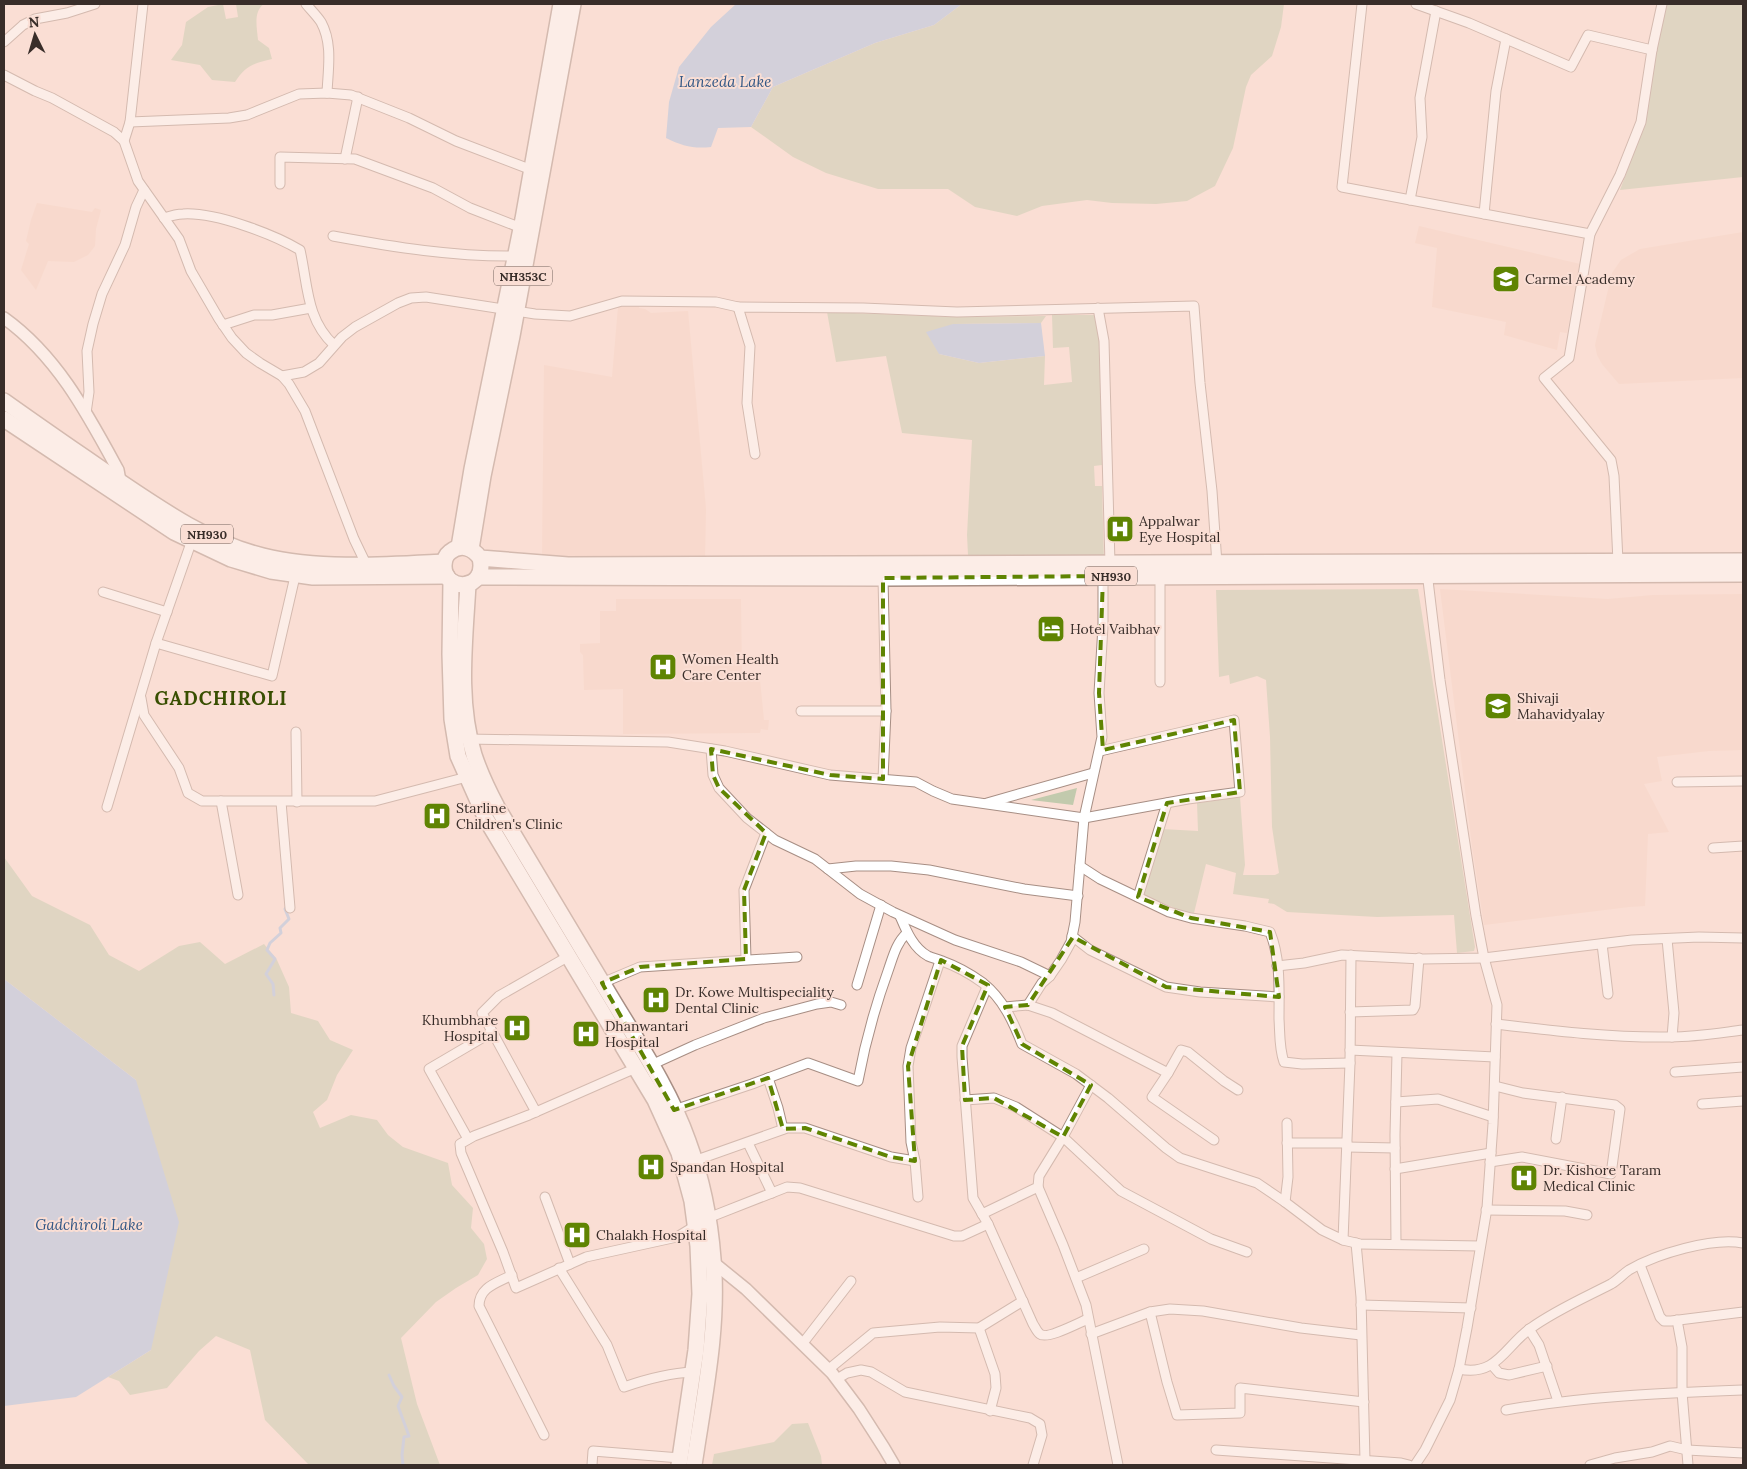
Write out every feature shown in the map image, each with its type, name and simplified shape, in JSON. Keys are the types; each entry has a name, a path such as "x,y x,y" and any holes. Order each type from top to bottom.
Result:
{"highway":[{"name":"NH353C","path":"510,310 516,256 526,230 532,170 561,4"},
{"name":"NH353C","path":"470,551 472,469 510,310 573,4"},
{"name":"NH930","path":"4,401 174,532 231,558 271,571 366,564 447,573 456,584 473,581 883,578 1217,564 1743,574"},
{"name":"NH930","path":"4,419 117,487 221,542 296,568 313,577 447,573"},
{"name":"NH930","path":"470,551 568,565 1106,570 1160,576 1618,562 1743,561"},
{"path":"684,1463 700,1294 702,1222 701,1182 688,1141 674,1110 644,1066 570,956 486,819 458,756 463,739 466,720 463,669 473,581 482,565 470,551 448,554 452,719 463,739 474,754 497,807 602,983 644,1066 655,1100 679,1153 692,1201 702,1222 714,1263 714,1328 684,1463"}],"street":[{"path":"4,42 23,24 35,19 67,13 95,4"},
{"path":"124,141 130,122 143,4"},
{"path":"306,4 320,22 328,38 327,93"},
{"path":"1362,4 1342,187 1590,234"},
{"path":"1416,4 1506,39 1571,68 1588,35 1652,50"},
{"path":"1618,562 1614,476 1611,460 1544,378 1569,358 1590,234 1620,175 1641,122 1652,50 1662,4"},
{"path":"1410,200 1422,137 1420,98 1436,11"},
{"path":"1484,214 1496,91 1506,39"},
{"path":"4,75 52,98 114,132 124,141 138,181 179,238 196,279 223,325 246,353 282,376 305,411 354,539 366,564"},
{"path":"130,122 229,118 247,115 298,94 327,93 351,95 532,170"},
{"path":"345,159 358,97"},
{"path":"280,184 280,157 355,158 433,188 470,208 526,230"},
{"path":"86,412 88,392 87,351 92,324 102,294 125,245 136,207 144,190"},
{"path":"164,218 182,214 216,218 285,242 300,250 306,292 318,324 326,338 334,345"},
{"path":"333,236 374,244 481,257 516,256"},
{"path":"282,376 304,372 319,363 334,345 355,327 398,303 411,298 426,297 535,314 570,316 622,301 716,302 738,307 864,308 957,312 1194,306 1212,491 1217,564"},
{"path":"738,307 750,346 747,403 755,454"},
{"path":"223,325 254,315 272,315 312,308"},
{"path":"1028,1005 1042,983 1050,976 1071,942 1078,896 1084,818 1102,737 1099,693 1106,570 1104,341 1098,308"},
{"path":"4,318 36,346 62,375 86,412 118,470 117,487"},
{"path":"107,807 156,644 192,540"},
{"path":"156,644 272,676 296,568"},
{"path":"1415,1465 1450,1400 1459,1369 1471,1308 1486,1210 1495,1086 1497,1005 1484,958 1440,680 1427,569"},
{"path":"1160,576 1160,682"},
{"path":"883,578 886,711 883,779"},
{"path":"103,592 167,612"},
{"path":"140,695 144,715 179,768 188,794 202,801 375,801 467,777"},
{"path":"801,711 886,711"},
{"path":"463,739 668,742 711,749 830,775 916,782 933,792 952,799 1084,818 1188,799 1240,792 1234,720 1100,751"},
{"path":"296,732 297,802"},
{"path":"711,749 713,775 719,788 747,818 775,840 814,859 860,894 900,916 955,940 1020,962 1050,976"},
{"path":"985,803 1093,773"},
{"path":"1677,782 1743,781"},
{"path":"221,801 238,895"},
{"path":"281,802 290,908"},
{"path":"1138,897 1167,803"},
{"path":"746,959 744,890 766,833"},
{"path":"1713,848 1743,846"},
{"path":"828,869 856,866 891,866 928,870 1078,896"},
{"path":"1080,866 1100,879 1169,912 1191,918 1245,926 1270,932 1275,944 1281,1054 1284,1062 1302,1064 1350,1063"},
{"path":"857,985 881,905"},
{"path":"900,916 907,933 926,956 982,982 995,994 1016,1026 1022,1044 1076,1074 1180,1158 1257,1183 1322,1230 1343,1240 1356,1243 1480,1246"},
{"path":"674,1110 808,1063 858,1080 867,1034 885,980 900,939 907,933"},
{"path":"1072,936 1090,950 1166,987 1200,992 1279,997"},
{"path":"1277,966 1351,955 1484,958 1632,940 1743,938"},
{"path":"1667,939 1674,1014 1672,1037"},
{"path":"1602,944 1608,994"},
{"path":"1343,1240 1350,1063 1351,955"},
{"path":"536,1112 482,1013 499,996 570,956"},
{"path":"602,983 640,967 797,957"},
{"path":"1350,1012 1413,1010 1415,1006 1419,958"},
{"path":"918,1197 916,1161 911,1142 908,1066 911,1048 940,961"},
{"path":"987,987 962,1046 973,1198 988,1224 1039,1334 1044,1336 1053,1334 1088,1319"},
{"path":"841,1006 831,1002 817,1004 764,1018 644,1066 460,1144 461,1153 516,1288 586,1257 677,1237 702,1222 787,1187 800,1188 954,1236 962,1236 988,1224"},
{"path":"1005,1007 1028,1005 1052,1013 1168,1073"},
{"path":"1496,1024 1568,1032 1672,1037 1743,1030"},
{"path":"468,1139 429,1069 492,1032"},
{"path":"1214,1140 1152,1098 1181,1050 1188,1052 1224,1082 1238,1090"},
{"path":"1350,1050 1496,1057"},
{"path":"1396,1244 1395,1148 1398,1053"},
{"path":"1675,1072 1743,1067"},
{"path":"768,1078 783,1129"},
{"path":"1091,1085 1039,1176 1038,1187 1086,1305 1118,1465"},
{"path":"1395,1169 1490,1157 1522,1157 1611,1174 1620,1109 1615,1105 1524,1093 1495,1086"},
{"path":"1556,1139 1562,1097"},
{"path":"965,1100 994,1098 1016,1107 1063,1137 1121,1191 1211,1239 1248,1252"},
{"path":"1396,1102 1438,1099 1493,1117"},
{"path":"1702,1104 1743,1101"},
{"path":"1285,1202 1288,1176 1287,1123"},
{"path":"694,1161 783,1129 805,1128 891,1157 916,1161"},
{"path":"748,1143 772,1193"},
{"path":"1287,1143 1395,1148"},
{"path":"982,1214 1038,1187"},
{"path":"545,1197 570,1264"},
{"path":"1486,1210 1565,1212 1588,1215"},
{"path":"1459,1369 1472,1372 1492,1365 1529,1329 1548,1316 1616,1281 1628,1270 1686,1247 1728,1241 1743,1243"},
{"path":"1356,1243 1361,1306 1365,1461"},
{"path":"1076,1278 1144,1250"},
{"path":"714,1263 746,1289 829,1369 864,1417 894,1465"},
{"path":"1640,1265 1660,1317 1664,1321 1743,1312"},
{"path":"559,1268 607,1346 624,1388 652,1377 673,1372 693,1372"},
{"path":"512,1275 483,1291 479,1298 479,1306 544,1435"},
{"path":"803,1343 850,1281"},
{"path":"829,1369 874,1333 940,1327 978,1328 1023,1301"},
{"path":"1361,1306 1471,1308"},
{"path":"1091,1334 1150,1312 1170,1309 1202,1311 1301,1328 1362,1335"},
{"path":"1150,1312 1177,1415 1240,1413 1240,1388 1364,1402"},
{"path":"1677,1320 1682,1347 1682,1392 1688,1465"},
{"path":"978,1328 995,1374 996,1388 990,1411"},
{"path":"1529,1329 1539,1345 1558,1401"},
{"path":"1492,1365 1498,1373 1510,1375 1547,1366"},
{"path":"837,1379 847,1373 861,1370 871,1372 905,1392 1030,1418 1040,1424 1042,1436 1033,1465"},
{"path":"1506,1410 1558,1401 1600,1397 1743,1390"},
{"path":"1590,1465 1615,1458 1652,1452 1670,1446 1687,1450 1743,1453"},
{"path":"1216,1450 1401,1462 1409,1465"},
{"path":"592,1465 593,1451 684,1463"}],"highlighted area":[{"path":"1103,576 1099,693 1103,750 1234,720 1240,792 1167,803 1138,897 1191,918 1270,932 1279,997 1166,987 1073,937 1028,1005 1005,1007 1022,1044 1091,1085 1063,1137 994,1098 965,1100 962,1046 988,985 941,960 908,1066 915,1161 891,1157 805,1128 783,1129 768,1078 674,1110 602,983 640,967 746,959 744,890 766,833 719,788 713,775 711,749 830,775 883,779 883,578"}],"shaded area":[{"path":"37,203 92,212 95,208 101,210 96,229 95,246 88,255 74,262 48,261 36,290 21,270 29,244 26,241 31,220"},
{"name":"Carmel Academy","path":"1419,226 1580,264 1567,333 1560,332 1557,350 1504,335 1506,322 1432,307 1437,248 1415,243"},
{"path":"1743,232 1743,378 1619,384 1602,364 1597,355 1595,345 1612,273 1621,260 1640,249"},
{"path":"639,306 639,308 651,313 688,311 706,509 705,559 542,558 544,365 612,377 618,307"},
{"path":"1440,589 1608,599 1653,595 1743,594 1743,750 1709,751 1657,757 1662,781 1644,784 1669,832 1648,834 1645,906 1484,925 1472,846"},
{"name":"Women Health Care Center","path":"616,599 741,599 742,681 760,680 764,720 769,720 768,730 761,729 760,733 623,734 623,689 584,690 583,655 580,652 580,644 600,643 600,611 616,611"}],"green space":[{"path":"223,4 226,19 238,17 236,4 264,4 257,15 258,40 269,48 272,59 250,66 242,72 235,82 212,80 200,65 171,60 182,45 186,22 208,7"},
{"path":"962,4 1284,4 1281,27 1272,56 1251,75 1246,87 1233,148 1215,186 1187,201 1156,204 1112,203 1087,200 1042,206 1017,216 975,207 948,189 878,189 826,173 793,157 751,127 773,87 875,43 934,25"},
{"path":"1667,4 1743,4 1743,177 1620,190 1645,123 1658,41"},
{"path":"827,312 957,317 1046,316 1041,323 953,324 939,354 979,363 1045,356 1044,385 1072,382 1069,347 1053,348 1052,315 1094,315 1100,341 1102,465 1094,466 1095,486 1102,486 1104,561 968,555 967,535 972,440 902,433 886,356 836,362"},
{"path":"1418,589 1475,947 1474,951 1457,953 1454,915 1377,917 1287,912 1274,904 1268,903 1269,899 1233,894 1236,873 1206,864 1194,913 1184,912 1143,895 1162,829 1198,831 1197,803 1240,797 1245,865 1243,875 1275,875 1279,873 1272,827 1270,737 1266,680 1257,676 1230,684 1229,675 1219,677 1216,590"},
{"path":"1077,788 1073,805 1031,800"},
{"path":"4,857 32,896 90,925 109,955 139,971 179,946 200,942 225,964 264,944 277,960 289,987 291,1013 318,1021 330,1040 353,1050 337,1075 327,1100 313,1112 320,1128 351,1115 377,1120 388,1135 403,1147 448,1163 452,1185 473,1208 471,1228 484,1244 487,1259 478,1275 436,1302 401,1338 417,1404 440,1465 309,1465 265,1420 250,1350 216,1336 199,1351 167,1388 130,1395 119,1381 108,1377 151,1350 136,1080 4,979"},
{"path":"808,1423 821,1456 822,1465 712,1465 714,1454 774,1442 792,1424"}],"water":[{"name":"Lanzeda Lake","path":"736,4 962,4 934,25 875,43 773,87 751,127 718,128 711,147 699,148 688,146 666,138 669,102 679,67 711,27"},
{"path":"1041,323 1045,356 979,363 939,354 926,332 953,324"},
{"name":"Gadchiroli Lake","path":"4,979 136,1080 179,1222 151,1350 76,1397 4,1406"}],"waterway":[{"path":"274,995 273,984 266,974 275,959 267,950 270,943 281,933 280,928 289,919 285,909 287,906"},
{"path":"389,1375 402,1397 398,1406 409,1436 404,1437 403,1465"}],"place":[{"name":"Carmel Academy","path":"1506,279"},
{"name":"Appalwar Eye Hospital","path":"1120,529"},
{"name":"Hotel Vaibhav","path":"1051,629"},
{"name":"Women Health Care Center","path":"663,667"},
{"name":"Shivaji Mahavidyalay","path":"1498,706"},
{"name":"Starline Children's Clinic","path":"437,816"},
{"name":"Dr. Kowe Multispeciality Dental Clinic","path":"656,1000"},
{"name":"Khumbhare Hospital","path":"517,1028"},
{"name":"Dhanwantari Hospital","path":"586,1034"},
{"name":"Spandan Hospital","path":"651,1167"},
{"name":"Dr. Kishore Taram Medical Clinic","path":"1524,1178"},
{"name":"Chalakh Hospital","path":"577,1235"}],"district":[{"name":"GADCHIROLI","path":"221,698"}]}
